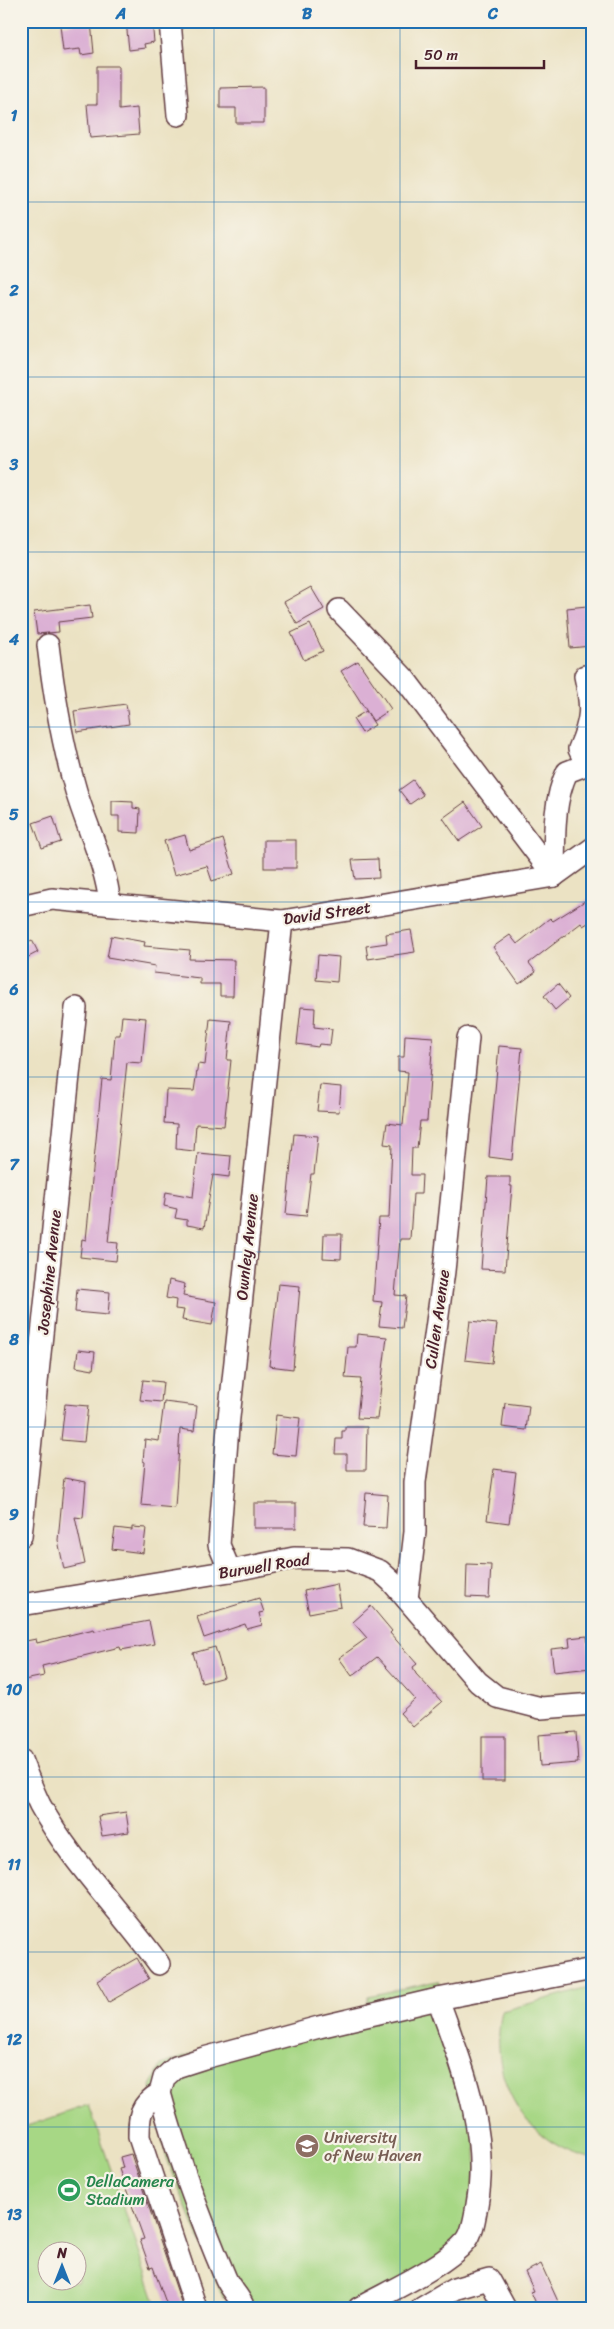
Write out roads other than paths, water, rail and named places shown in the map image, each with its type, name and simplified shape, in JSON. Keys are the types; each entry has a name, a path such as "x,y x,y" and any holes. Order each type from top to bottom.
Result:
{"street":[{"path":"170,21 178,115"},
{"path":"339,610 404,678 554,876"},
{"path":"48,645 56,708 71,776 108,884 110,904"},
{"path":"554,876 555,821 559,788 567,772 589,763 578,749 587,730 592,705 585,676"},
{"name":"David Street","path":"21,906 52,899 282,921 554,876 593,848"},
{"name":"Ownley Avenue","path":"230,1571 219,1545 228,1427 282,921"},
{"name":"Josephine Avenue","path":"21,1536 76,1008"},
{"name":"Cullen Avenue","path":"407,1599 414,1532 415,1482 444,1271 468,1038"},
{"name":"Burwell Road","path":"21,1605 230,1571 294,1558 348,1559 380,1571 407,1599 478,1682 497,1697 541,1708 593,1704"},
{"path":"21,1760 40,1804 62,1841 134,1929 159,1964"},
{"path":"244,2308 240,2297 227,2282 192,2195 160,2093 164,2078 176,2067 319,2027 438,1999 593,1969"},
{"path":"359,2308 436,2266 467,2241 474,2220 482,2181 475,2108 438,1999"},
{"path":"160,2093 149,2100 139,2115 139,2138 196,2308"},
{"path":"422,2308 454,2289 489,2278 505,2308"}],"place":[{"name":"University of New Haven","path":"307,2146"},
{"name":"DellaCamera Stadium","path":"69,2190"}]}
